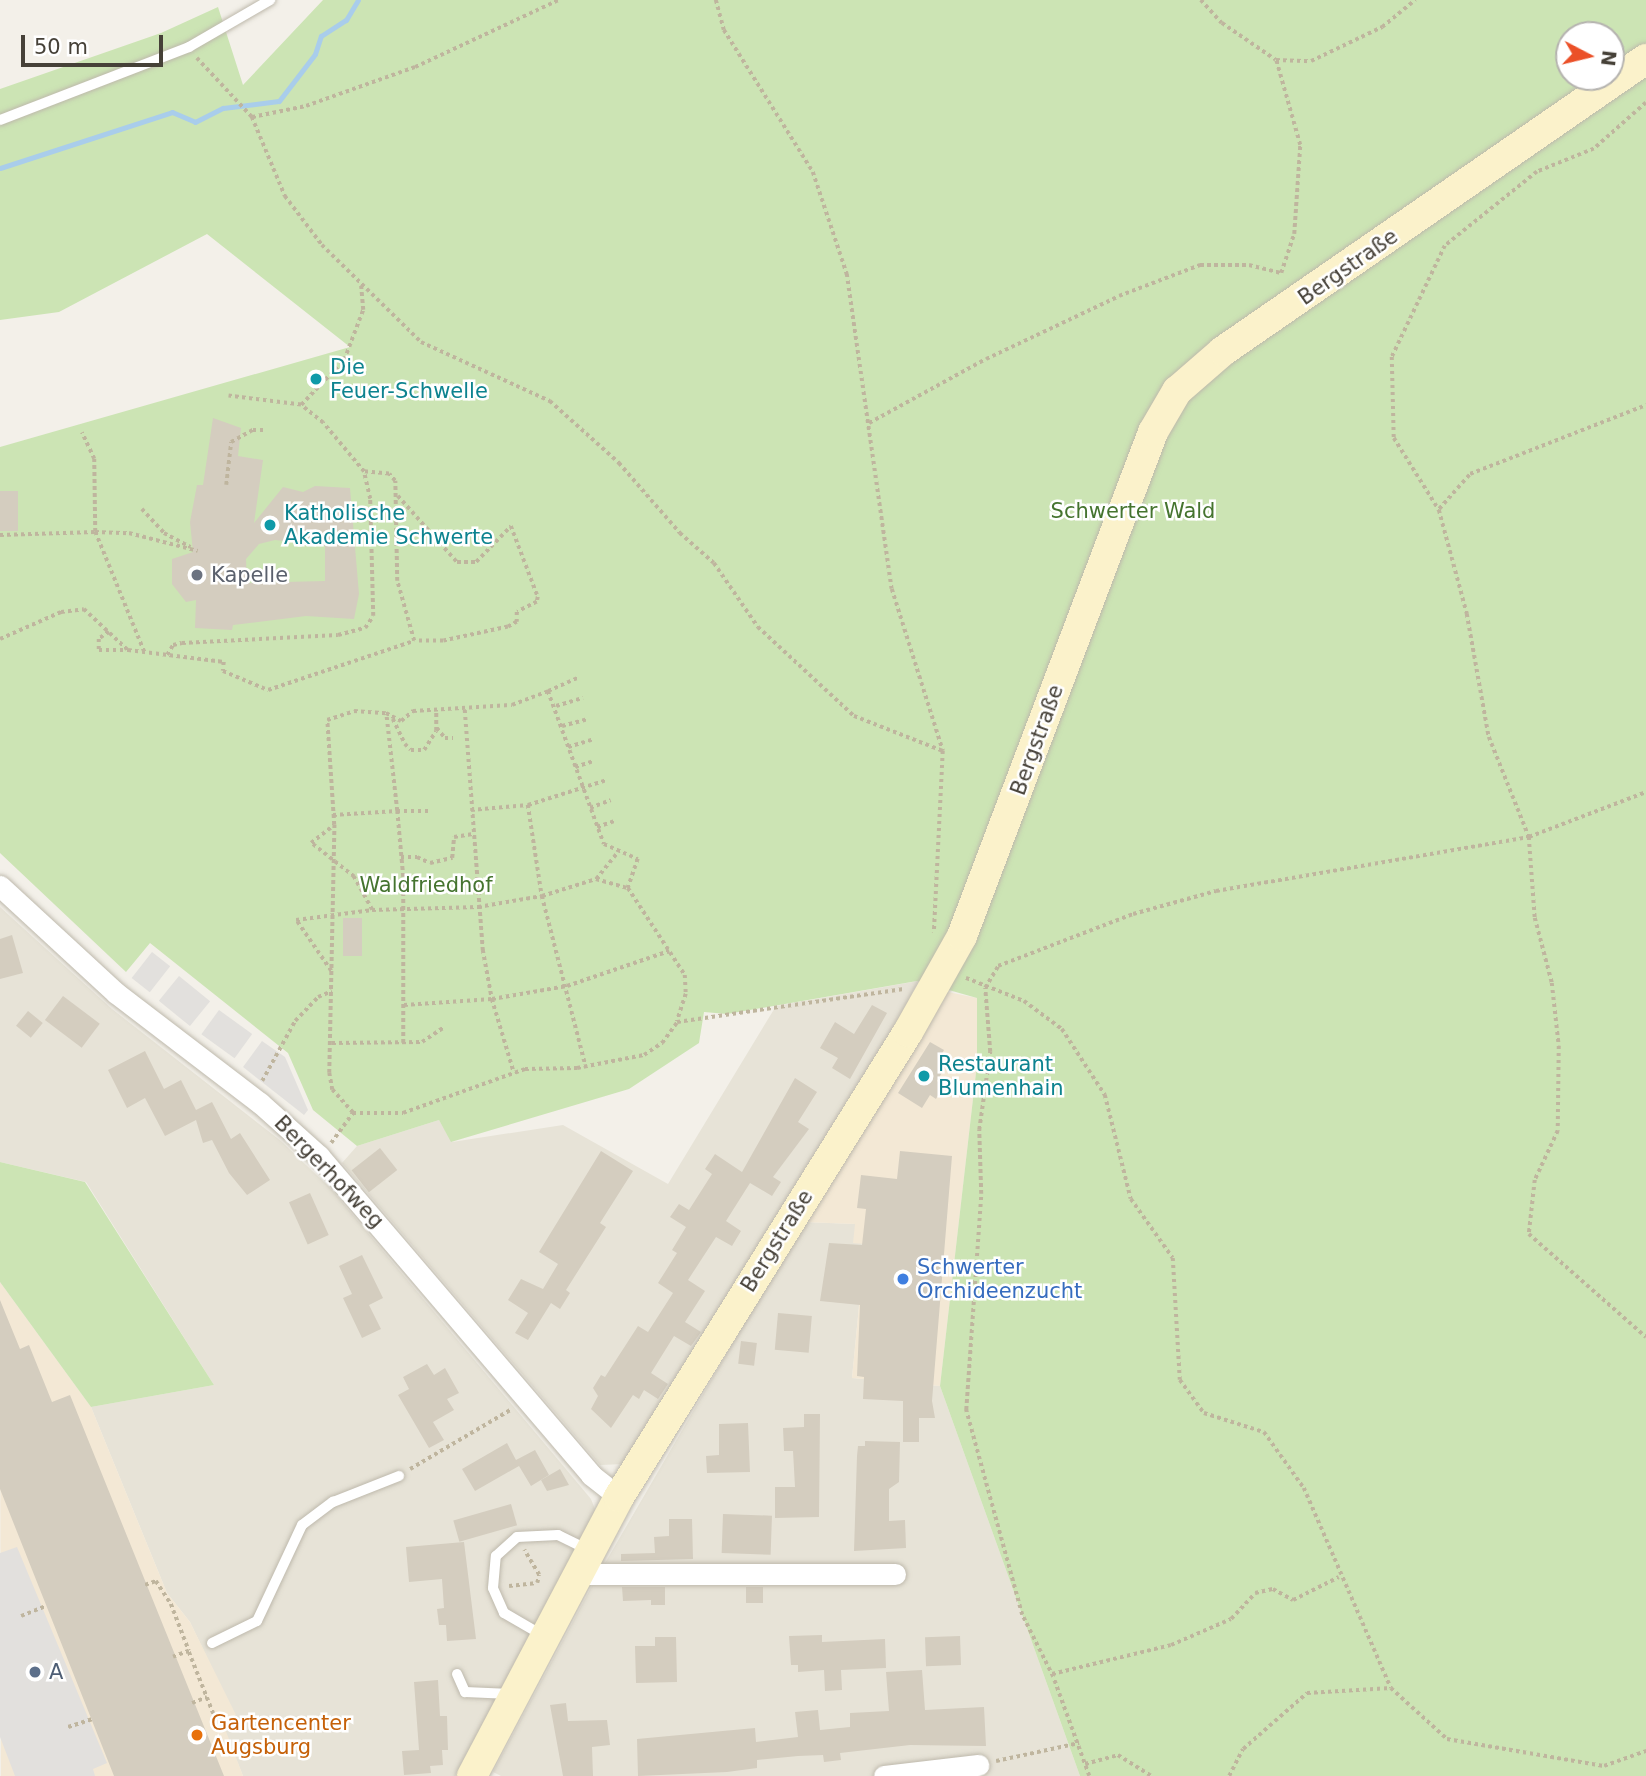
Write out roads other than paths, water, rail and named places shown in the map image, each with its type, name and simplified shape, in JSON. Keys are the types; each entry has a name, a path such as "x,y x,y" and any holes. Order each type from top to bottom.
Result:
{"main road":[{"name":"Bergstraße","path":"478,1774 514,1694 619,1496 945,968 977,902 1153,432 1177,391 1223,351 1646,59"}],"street":[{"name":"Bergerhofweg","path":"0,886 116,993 252,1097 319,1156 529,1399 591,1475 619,1496"},
{"path":"583,1560 586,1574 895,1574"},
{"path":"884,1776 978,1765"}],"lane":[{"path":"0,120 189,47 270,0"},
{"path":"212,1643 257,1620 302,1525 333,1503 399,1476"},
{"path":"544,1636 504,1614 493,1588 496,1556 517,1537 558,1535 583,1560"},
{"path":"457,1674 465,1692 514,1694"}],"waterway":[{"path":"0,168 172,112 195,122 223,108 279,101 315,54 321,36 346,20 358,0"}],"place":[{"name":"Die Feuer-Schwelle","path":"316,379"},
{"name":"Katholische Akademie Schwerte","path":"270,525"},
{"name":"Kapelle","path":"197,575"},
{"name":"Restaurant Blumenhain","path":"924,1076"},
{"name":"Schwerter Orchideenzucht","path":"903,1279"},
{"name":"A","path":"35,1672"},
{"name":"Gartencenter Augsburg","path":"197,1735"}],"park label":[{"name":"Schwerter Wald","path":"1133,511"},
{"name":"Waldfriedhof","path":"426,885"}]}
